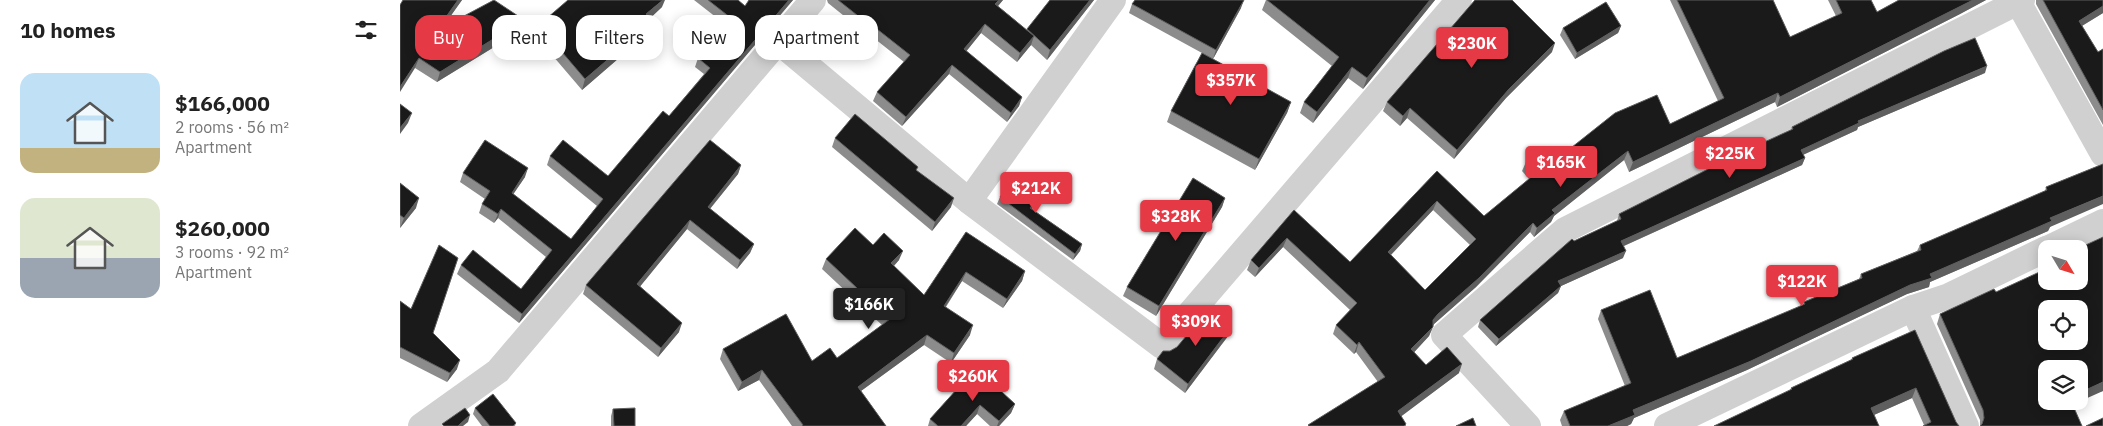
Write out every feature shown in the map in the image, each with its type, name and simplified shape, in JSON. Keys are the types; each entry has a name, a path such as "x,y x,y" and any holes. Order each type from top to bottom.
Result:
{"street":[{"path":"801,15 813,0"},
{"path":"969,201 1113,0"},
{"path":"801,60 969,201 1162,346 1459,0"},
{"path":"1528,426 1444,335 1565,230 2019,1 2103,154"},
{"path":"421,426 498,371 765,60"},
{"path":"2065,240 2103,222"},
{"path":"1667,426 1913,308 1949,296 2038,253"},
{"path":"1913,308 1966,426"}],"building":[{"path":"403,0 458,0 447,15 415,15 415,60 418,60 400,87 400,5"},
{"path":"494,0 516,15 492,15 492,40 482,46 482,15 466,15"},
{"path":"568,0 663,0 647,15 576,15 576,60 607,60 585,79 566,57 566,15 551,15"},
{"path":"708,0 738,0 745,6 749,0 789,0 776,15 755,15 755,40 745,52 745,15 727,15"},
{"path":"838,0 999,0 995,4 1034,36 1020,53 985,24 964,49 1022,97 1011,113 952,65 906,117 877,92 910,55 878,30 878,15 857,15"},
{"path":"1050,0 1090,0 1050,50 1027,29"},
{"path":"1135,0 1244,0 1216,50 1132,4"},
{"path":"1267,0 1430,0 1367,78 1352,67 1317,112 1304,102 1339,57"},
{"path":"1475,0 1512,0 1555,43 1509,89 1457,150 1410,108 1403,116 1387,102"},
{"path":"1677,0 1773,0 1790,37 1842,13 1836,0 1871,0 1877,12 1899,0 1973,0 1780,97 1778,93 1633,162 1628,151 1552,210 1555,213 1537,228 1533,223 1479,278 1433,320 1433,327 1411,349 1426,365 1447,347 1462,364 1398,411 1406,424 1404,426 1308,425 1385,377 1359,342 1357,345 1336,325 1357,303 1287,238 1259,268 1251,260 1294,210 1350,262 1437,171 1484,216 1535,174 1526,162 1541,149 1552,163 1615,113 1657,95 1670,124 1724,98","holes":["1437,201 1476,239 1425,290 1388,252"]},
{"path":"2043,0 2103,0 2103,6 2079,21 2098,52 2103,49 2103,110"},
{"path":"1606,2 1621,26 1577,53 1563,28"},
{"path":"1975,38 1987,66 1858,121 1859,123 1801,150 1805,158 1621,241 1626,251 1558,281 1561,286 1499,339 1480,320 1572,239 1574,241 1621,219 1619,214 1738,154 1793,129 1792,127 1944,51"},
{"path":"1202,53 1291,102 1259,159 1171,111"},
{"path":"422,60 459,60 440,72"},
{"path":"700,60 738,60 522,314 461,265 473,250 521,289 552,250 501,209 498,214 482,204 490,191 463,173 485,140 528,168 512,193 571,239 603,199 550,156 563,140 608,176 663,111 669,116 710,68"},
{"path":"400,104 412,113 400,128"},
{"path":"855,114 918,167 916,170 954,198 935,222 835,138"},
{"path":"710,140 741,165 708,207 754,244 740,260 690,220 637,284 682,323 661,348 586,285"},
{"path":"2103,164 2103,196 2050,218 2052,221 1930,274 1932,278 1910,285 1751,361 1633,410 1635,415 1608,426 1570,426 1564,411 1631,383 1601,310 1650,290 1677,358 1805,304 1804,302 1862,278 1861,274 1921,250 1920,245 2047,190 2046,187"},
{"path":"1193,178 1225,198 1159,306 1127,287"},
{"path":"1013,179 1038,197 1030,208 1082,244 1075,254 1000,197"},
{"path":"400,183 419,198 404,218 400,215"},
{"path":"855,228 873,245 884,233 903,251 891,263 924,295 966,232 1025,271 1007,299 966,272 944,306 973,325 954,353 927,335 858,387 886,426 802,426 762,370 742,382 723,349 786,314 812,361 830,348 837,358 890,319 826,259"},
{"path":"2103,237 2103,382 2088,389 2088,360 2038,360 2038,410 2075,410 2082,426 1980,426 1984,418 1983,410 1940,314 1994,289 1996,292 2038,273 2038,290 2088,290 2088,244"},
{"path":"439,245 458,258 433,333 460,360 450,373 400,347 400,301 411,309"},
{"path":"1209,309 1231,327 1188,384 1157,359 1163,351 1170,351 1177,347"},
{"path":"1915,330 1959,426 1923,426 1931,422 1916,388 1871,408 1879,426 1714,426 1852,358"},
{"path":"976,368 1015,404 999,421 980,405 961,426 938,426 930,419"},
{"path":"493,394 516,423 513,426 490,426 475,408"},
{"path":"465,408 470,415 458,426 444,426 442,424"},
{"path":"635,408 635,426 614,426 613,409"},
{"path":"1473,418 1476,426 1456,426"},
{"path":"2103,418 2103,426 2086,426"}]}
